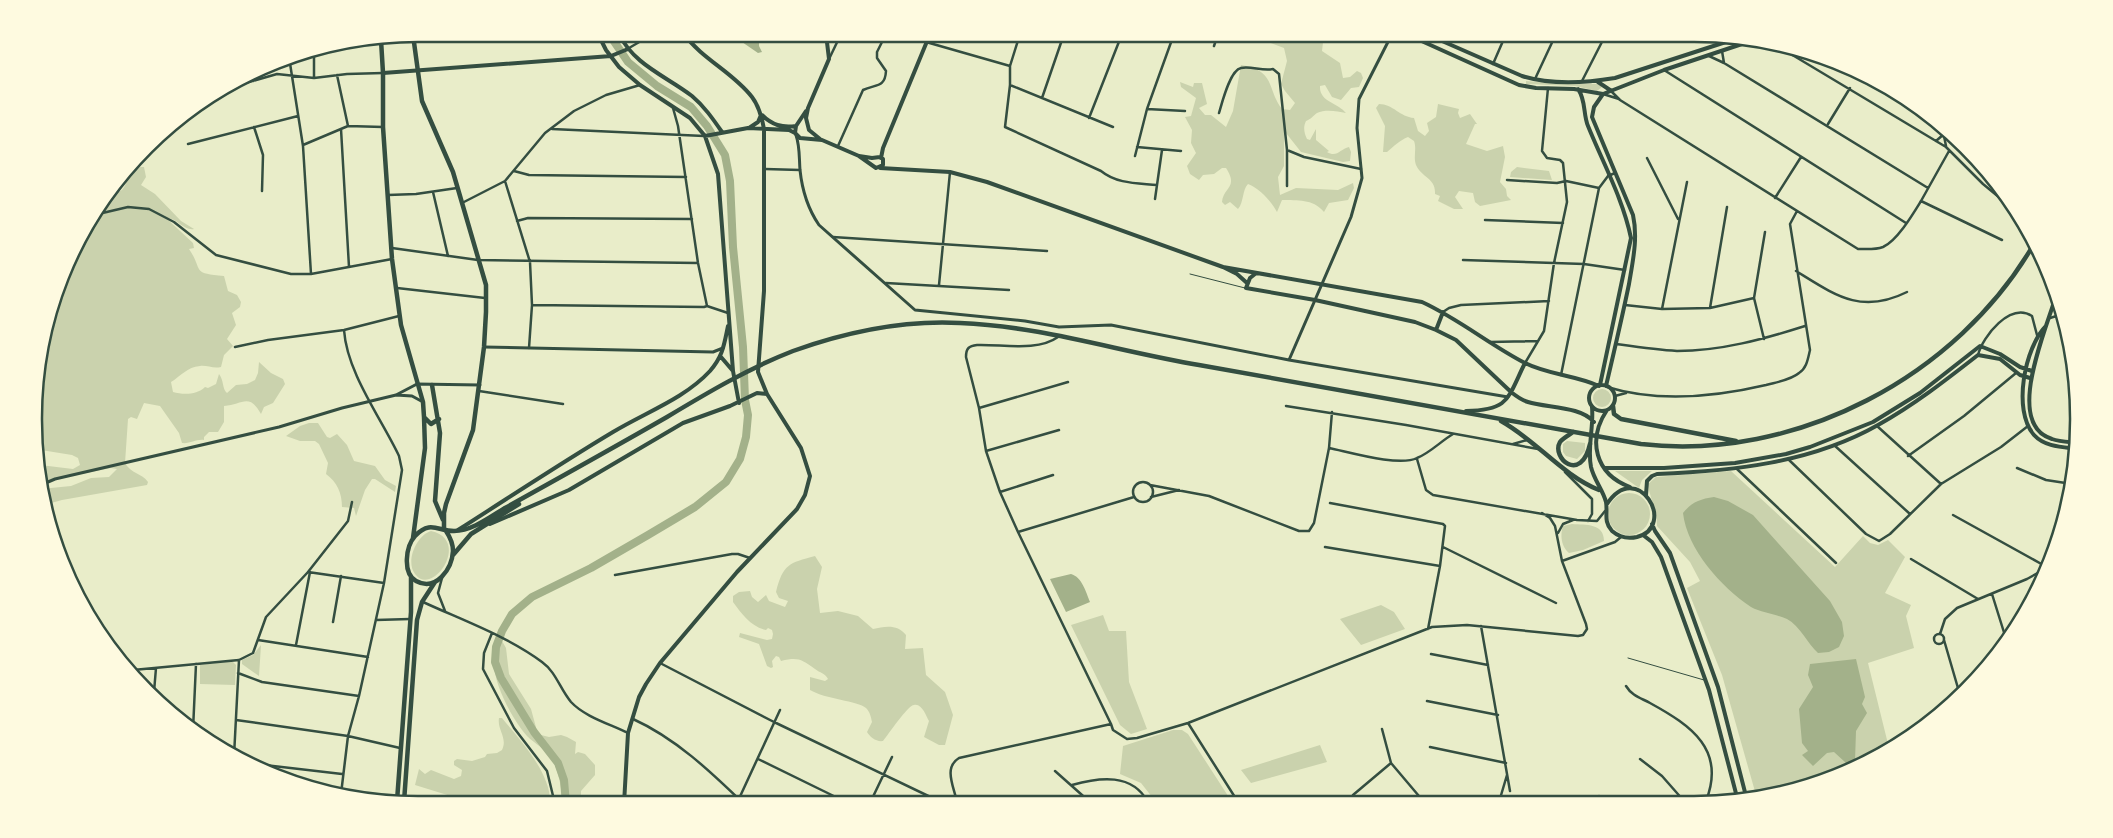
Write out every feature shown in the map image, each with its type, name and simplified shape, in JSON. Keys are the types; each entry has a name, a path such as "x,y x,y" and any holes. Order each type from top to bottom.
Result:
{"main road":[{"path":"414,42 422,101 453,172 486,285 484,347 473,430 446,504 443,522"},
{"path":"603,42 619,67 640,85 672,104 707,135 718,174 733,371 741,402"},
{"path":"623,42 627,49 643,64 692,96 712,116 720,132"},
{"path":"692,42 752,97 767,120 779,126 804,124 822,140 859,156 874,168 950,172 987,182 1223,267 1237,274 1247,283"},
{"path":"795,134 797,125 808,108 829,59 827,42"},
{"path":"880,168 883,148 926,42"},
{"path":"1423,42 1519,85 1578,89 1603,94"},
{"path":"1444,42 1535,80 1582,81 1615,78 1722,43"},
{"path":"381,45 386,195 392,259 399,316 423,402 425,448 413,538 407,560 411,576 411,618 397,795"},
{"path":"1607,386 1636,244 1636,228 1633,215 1592,117 1594,107 1603,94 1610,90 1738,45"},
{"path":"1448,54 1453,46"},
{"path":"383,74 612,56 627,49"},
{"path":"1464,61 1468,53"},
{"path":"1484,70 1493,64"},
{"path":"1594,81 1601,82 1610,90"},
{"path":"1578,89 1584,101 1587,124 1626,215 1631,238 1600,386 1591,391"},
{"path":"805,138 808,128 806,118 808,108"},
{"path":"748,128 758,122 761,113"},
{"path":"624,796 628,733 638,697 660,663 750,558 797,509 805,495 810,476 800,448 761,384 758,361 764,290 765,169 764,129 761,113"},
{"path":"707,135 748,128 789,130 805,138 822,140"},
{"path":"871,164 874,157 883,148"},
{"path":"859,156 882,159 894,170"},
{"path":"413,538 429,527 456,531 473,526 526,498 718,387 791,352 869,330 917,324 961,323 1015,329 1186,363 1453,412 1660,446 1705,446 1771,437 1821,422 1885,391 1927,362 1967,328 2009,281 2030,249"},
{"path":"1223,267 1422,302 1443,312 1488,342 1544,372 1584,379 1600,386 1607,386 1615,396 1612,406 1614,414 1621,419 1740,442"},
{"path":"1255,274 1247,283 1246,288 1315,300 1415,322 1436,330 1456,340 1511,392 1528,402 1582,412 1594,422"},
{"path":"1621,290 1627,291"},
{"path":"2053,306 2030,378 2029,408 2031,420 2035,426 2051,439 2070,442"},
{"path":"1436,330 1443,312"},
{"path":"456,531 566,460 635,419 666,404 694,385 709,372 721,357 729,320"},
{"path":"2048,324 2037,335 2026,369 2024,377 2024,407 2028,426 2035,436 2048,445 2070,447"},
{"path":"1605,468 1664,468 1787,457 1873,422 1920,393 1980,346 2000,354 2020,367 2032,371"},
{"path":"1646,495 1646,481 1652,476 1737,469 1834,445 1877,426 1923,397 1978,355 2000,359 2016,372 2030,378"},
{"path":"721,357 733,371"},
{"path":"1453,412 1486,411 1495,408 1508,397 1525,363"},
{"path":"2016,372 2020,367"},
{"path":"1573,432 1563,439 1559,445 1560,454 1565,462 1575,465 1580,464 1587,456 1594,422 1589,398 1591,391 1589,384 1584,379"},
{"path":"757,393 761,384"},
{"path":"404,795 417,620 422,602 435,582 443,576 449,567 452,555 452,542 445,530 436,501 440,451 439,419 432,385"},
{"path":"487,525 569,490 683,424 741,402 757,393 767,394"},
{"path":"1920,393 1923,397"},
{"path":"1612,406 1607,410 1598,425 1595,446 1596,454 1605,468 1624,485 1635,489 1646,495 1652,502 1654,509 1652,524 1642,535 1628,538 1621,536 1609,527 1605,511 1607,504 1618,491 1635,489"},
{"path":"1592,407 1599,411 1607,410"},
{"path":"424,417 431,424 439,419"},
{"path":"1497,419 1530,439 1559,466 1599,490"},
{"path":"1873,422 1877,426"},
{"path":"1831,439 1834,445"},
{"path":"1590,444 1591,468 1599,490 1607,504"},
{"path":"1735,463 1737,469"},
{"path":"452,555 472,534 526,498"},
{"path":"1652,524 1670,553 1718,687 1745,792"},
{"path":"1642,535 1652,542 1661,557 1705,680 1736,793"},
{"path":"411,576 422,583 435,582"}],"street":[{"path":"627,49 639,42"},
{"path":"829,59 837,42"},
{"path":"837,147 864,90 882,85 885,80 886,71 877,58 877,52 882,42"},
{"path":"926,42 1010,66"},
{"path":"1018,42 1010,66 1010,86 1005,127 1100,171 1109,178 1157,186"},
{"path":"1042,98 1061,42"},
{"path":"1089,118 1119,42"},
{"path":"1135,156 1147,109 1171,42"},
{"path":"1214,46 1215,42"},
{"path":"1289,360 1356,202 1360,186 1361,169 1357,128 1360,99 1388,42"},
{"path":"1493,64 1503,42"},
{"path":"1535,80 1552,42"},
{"path":"1582,81 1603,42"},
{"path":"1722,51 1724,63"},
{"path":"1709,56 1828,124 1928,188"},
{"path":"1794,56 1936,141 1949,150 1982,184 1997,196"},
{"path":"314,57 314,78"},
{"path":"291,65 303,146 311,274"},
{"path":"1219,113 1233,72 1240,68 1263,71 1272,70 1279,74 1287,150 1287,186"},
{"path":"1664,70 1906,223"},
{"path":"253,81 277,74 314,78 337,75 383,74"},
{"path":"337,75 348,126"},
{"path":"462,203 505,181 545,133 574,110 598,99 640,85"},
{"path":"1010,86 1113,127"},
{"path":"1525,363 1544,331 1554,263 1567,202 1563,163 1560,160 1547,158 1542,151 1548,88"},
{"path":"1828,124 1850,88"},
{"path":"1610,90 1620,100 1858,248 1874,249 1884,247 1906,223 1922,200 1949,150"},
{"path":"1603,94 1620,100"},
{"path":"672,104 679,134 698,263 707,306"},
{"path":"1147,109 1185,111"},
{"path":"188,144 298,116"},
{"path":"303,146 348,126 383,127"},
{"path":"254,127 263,155 262,191"},
{"path":"341,129 350,267"},
{"path":"550,129 707,135"},
{"path":"795,134 800,150 800,170 811,214 831,237 915,310 1025,321 1059,327 1111,325 1127,327 1289,360 1508,397"},
{"path":"1936,141 1942,136"},
{"path":"800,150 805,138"},
{"path":"1945,138 1946,148"},
{"path":"1137,148 1182,151"},
{"path":"1155,199 1162,150"},
{"path":"1287,150 1304,157 1361,169"},
{"path":"1775,198 1801,157"},
{"path":"1647,158 1679,220"},
{"path":"765,169 800,170"},
{"path":"514,171 529,175 686,177"},
{"path":"939,286 950,172"},
{"path":"1561,376 1599,188 1608,176 1615,173"},
{"path":"1507,180 1557,183 1566,181 1599,188"},
{"path":"505,181 530,262 532,305 529,348"},
{"path":"1662,309 1687,182"},
{"path":"386,195 433,192 458,188"},
{"path":"433,192 448,256"},
{"path":"1922,200 2002,240"},
{"path":"104,213 128,207 149,209 174,222 216,256 291,274 311,274 392,259"},
{"path":"1710,308 1727,207"},
{"path":"1607,386 1627,393 1682,397 1737,392 1780,381 1800,373 1808,362 1810,350 1790,224 1797,211"},
{"path":"517,221 528,218 692,219"},
{"path":"1485,220 1563,222"},
{"path":"1764,339 1754,298 1765,232"},
{"path":"831,237 1047,251"},
{"path":"391,248 478,260 698,263"},
{"path":"1463,260 1584,264 1625,270"},
{"path":"1796,271 1838,297 1860,302 1881,302 1907,292"},
{"path":"884,283 1009,290"},
{"path":"397,288 486,298"},
{"path":"1624,305 1662,309 1710,308 1754,298"},
{"path":"1443,312 1449,308 1461,305 1549,301"},
{"path":"532,305 707,306 728,313"},
{"path":"1978,355 1980,346 2008,316 2020,312 2032,316 2037,335"},
{"path":"235,347 268,340 344,330 399,316"},
{"path":"2050,318 2056,316"},
{"path":"1616,344 1680,351 1764,339 1805,326"},
{"path":"341,787 348,736 359,696 384,583 402,464 354,370 344,330"},
{"path":"1058,337 1051,342 1038,345 999,344 970,346 966,350 966,357 980,408 986,451 1000,492 1113,730 1127,739 1137,738 1188,723 1428,628 1448,625 1481,626 1578,636 1586,633 1586,624 1562,561 1553,522 1542,513"},
{"path":"1488,342 1538,341"},
{"path":"484,347 713,352 723,348"},
{"path":"713,352 721,357"},
{"path":"1908,456 1964,416 2016,372"},
{"path":"980,408 1068,382"},
{"path":"48,482 279,427 396,394 417,384 480,385"},
{"path":"479,392 563,404"},
{"path":"1615,396 1627,393"},
{"path":"396,394 412,396 423,402"},
{"path":"1286,406 1332,412 1512,444 1527,449 1542,449"},
{"path":"1134,497 1135,485 1144,482 1150,485 1181,489 1226,501 1299,531 1309,531 1314,523 1329,448 1332,412"},
{"path":"1877,426 1941,484"},
{"path":"1787,457 1866,534 1874,540 1883,539 1941,484 2001,447 2028,426"},
{"path":"986,451 1059,430"},
{"path":"1329,448 1397,461 1417,458 1452,434"},
{"path":"1512,444 1530,439"},
{"path":"1834,445 1910,514"},
{"path":"1417,458 1424,487 1428,493 1578,520 1596,521 1605,511"},
{"path":"1559,466 1592,499 1593,507 1588,521"},
{"path":"2017,468 2046,480 2065,483"},
{"path":"1737,469 1836,563"},
{"path":"1000,492 1053,475"},
{"path":"1150,485 1153,490 1152,497"},
{"path":"1018,532 1134,497 1143,502 1152,497 1181,489"},
{"path":"138,670 239,660 253,653 266,617 309,572 348,521 352,502"},
{"path":"1330,502 1443,524 1445,526 1440,566 1428,628"},
{"path":"1953,515 2041,565"},
{"path":"1557,537 1563,524 1567,521 1578,520"},
{"path":"1562,561 1615,542 1621,536"},
{"path":"1325,546 1440,566"},
{"path":"1443,547 1556,602"},
{"path":"615,575 732,554 750,558"},
{"path":"1910,559 1978,599"},
{"path":"309,572 384,583"},
{"path":"296,646 309,572"},
{"path":"1940,634 1941,626 1949,614 1957,608 2038,572"},
{"path":"333,622 341,576"},
{"path":"443,576 438,593 445,612"},
{"path":"1992,594 2003,633"},
{"path":"422,602 492,633 546,665 567,696 581,710 628,733"},
{"path":"376,620 411,618"},
{"path":"1481,626 1510,791"},
{"path":"492,633 484,653 483,669 510,721 547,772 553,796"},
{"path":"1940,634 1944,637 1958,687"},
{"path":"1940,634 1934,637 1935,642 1939,645 1944,640"},
{"path":"258,640 368,657"},
{"path":"1431,654 1489,665"},
{"path":"234,747 239,660"},
{"path":"660,663 774,722 929,796"},
{"path":"193,720 196,664"},
{"path":"154,686 156,668"},
{"path":"238,673 262,682 359,696"},
{"path":"1626,686 1632,694 1684,725 1704,744 1710,757 1712,771 1708,795"},
{"path":"1427,701 1498,715"},
{"path":"740,796 780,710"},
{"path":"631,718 646,725 699,761 735,796"},
{"path":"236,720 348,736 401,748"},
{"path":"1188,723 1234,796"},
{"path":"956,796 950,767 952,762 958,758 1111,724"},
{"path":"1382,729 1391,764 1419,796"},
{"path":"1430,747 1506,763"},
{"path":"873,796 892,757"},
{"path":"758,759 834,796"},
{"path":"1640,759 1662,776 1680,796"},
{"path":"1354,796 1391,764"},
{"path":"275,767 342,774"},
{"path":"1055,771 1084,796"},
{"path":"1501,796 1507,774"},
{"path":"1072,785 1101,778 1120,780 1132,784 1145,796"}],"lane":[{"path":"1190,274 1246,288"},
{"path":"1628,658 1705,680"}],"shaded area":[{"path":"742,42 758,42 762,52 758,53"},
{"path":"1268,42 1323,42 1322,51 1340,63 1343,78 1350,77 1357,71 1361,73 1363,78 1359,87 1351,88 1341,100 1332,97 1325,85 1320,86 1323,96 1346,113 1320,112 1306,121 1304,125 1307,139 1310,140 1316,129 1316,140 1330,154 1336,154 1349,147 1351,152 1350,161 1343,162 1301,152 1286,133 1284,136 1284,166 1278,177 1280,195 1296,188 1338,190 1353,183 1354,188 1348,200 1329,203 1324,212 1310,202 1282,200 1277,212 1265,196 1248,184 1238,209 1230,202 1225,205 1222,202 1223,197 1231,184 1230,175 1226,168 1222,168 1214,174 1203,175 1199,180 1190,174 1187,166 1196,153 1191,143 1192,130 1185,117 1191,116 1196,98 1181,87 1180,82 1193,87 1194,83 1202,83 1207,104 1199,108 1205,115 1211,115 1226,127 1233,111 1241,65 1260,71 1269,82 1282,109 1290,110 1295,103 1281,84 1287,61 1284,48"},
{"path":"1526,81 1598,84 1602,87 1597,91 1575,86 1526,84"},
{"path":"1379,104 1414,118 1418,131 1425,136 1429,131 1427,123 1436,117 1438,104 1459,109 1460,118 1470,114 1477,124 1475,124 1466,144 1487,151 1503,146 1505,157 1500,182 1511,200 1480,206 1475,202 1473,193 1459,191 1455,197 1463,209 1454,209 1438,201 1440,196 1435,194 1431,181 1416,165 1414,141 1408,137 1387,152 1383,152 1385,126 1376,108"},
{"path":"144,167 146,177 141,185 155,194 181,221 194,229 187,228 170,218 166,218 193,243 194,248 189,249 199,270 206,274 224,276 228,291 237,295 241,302 240,307 232,313 236,325 227,339 233,346 224,355 221,367 200,366 188,370 171,382 173,392 190,394 198,392 205,387 208,388 216,384 219,374 227,393 236,385 247,384 255,380 259,362 271,373 283,379 285,384 273,403 264,407 261,414 253,403 245,401 224,406 224,422 218,432 209,432 204,437 204,440 188,443 182,443 179,433 160,406 144,403 137,419 131,417 128,419 125,463 127,467 146,479 147,485 52,503 49,488 71,486 91,478 109,477 117,469 111,468 48,481 46,466 73,469 80,465 78,458 72,455 44,450 43,394 55,322 71,275 81,252 106,210 139,168"},
{"path":"1517,167 1549,171 1552,180 1510,177 1511,172"},
{"path":"1602,389 1608,392 1611,398 1608,404 1602,407 1596,404 1593,398 1596,392"},
{"path":"318,423 327,437 330,438 337,434 347,445 354,461 375,466 385,480 396,486 395,492 372,479 365,490 356,516 354,508 342,507 338,488 326,474 328,463 319,444 315,441 300,441 286,436 300,426"},
{"path":"1567,441 1585,443 1585,451 1577,459 1566,456 1563,452 1563,444"},
{"path":"1615,471 1652,471 1642,480 1639,488"},
{"path":"1731,471 1835,567 1863,536 1870,543 1878,545 1888,540 1905,557 1885,593 1911,605 1906,616 1914,648 1868,663 1887,742 1861,757 1815,776 1755,790 1722,675 1687,588 1700,581 1690,562 1657,526 1656,514 1648,484 1656,477"},
{"path":"1633,493 1641,496 1647,502 1650,514 1647,526 1641,532 1625,535 1617,532 1611,526 1608,510 1611,502 1617,496"},
{"path":"1714,497 1728,501 1753,515 1830,601 1842,622 1844,636 1839,647 1829,652 1818,653 1792,622 1783,617 1751,607 1728,589 1707,566 1691,540 1683,513 1697,502"},
{"path":"1572,524 1598,528 1603,535 1604,541 1583,550 1569,553 1563,544 1562,533 1563,526"},
{"path":"431,531 443,536 448,545 448,555 445,565 438,573 430,579 422,579 412,569 412,556 417,543 426,533"},
{"path":"815,556 822,567 817,589 820,613 838,611 858,616 873,629 895,627 906,635 905,649 923,648 926,675 945,692 953,715 945,745 939,745 924,737 929,721 923,710 917,705 911,706 907,710 883,741 876,740 867,732 872,722 866,708 810,690 810,677 825,681 828,679 824,674 803,661 792,659 781,661 776,656 772,661 773,667 771,668 767,666 759,644 739,637 740,633 767,640 772,639 773,634 772,630 756,626 747,619 733,602 733,596 739,592 750,591 752,597 758,602 766,595 769,601 785,607 788,601 779,598 776,592 781,576 788,566 793,563"},
{"path":"1071,574 1081,582 1090,602 1066,612 1050,579"},
{"path":"1381,605 1394,612 1405,629 1361,645 1340,619"},
{"path":"1103,615 1109,631 1126,631 1129,682 1147,729 1131,734 1120,725 1071,625"},
{"path":"502,641 506,648 509,674 531,709 537,731 541,735 549,737 561,735 576,742 575,754 578,752 585,754 595,765 595,775 581,791 581,796 562,796 560,781 550,755 527,736 513,717 500,690 496,676 494,662 496,650"},
{"path":"261,645 259,676 242,664 242,660 253,655"},
{"path":"1856,659 1865,697 1862,704 1867,713 1856,731 1855,760 1848,762 1846,763 1834,752 1827,753 1813,766 1802,755 1808,751 1802,743 1799,709 1813,687 1808,675 1810,664"},
{"path":"232,661 236,665 235,685 200,684 200,665"},
{"path":"499,718 502,718 534,758 546,781 549,796 451,796 415,785 419,769 425,774 431,770 454,779 461,776 462,770 454,765 454,761 457,759 472,761 502,750 504,742"},
{"path":"1173,730 1182,730 1188,734 1228,796 1151,796 1141,783 1120,774 1123,746"},
{"path":"1320,745 1327,762 1251,783 1241,770"}],"waterway":[{"path":"565,796 564,780 558,763 534,732 501,678 495,662 496,647 502,631 512,614 532,597 591,568 648,535 695,507 726,482 740,459 746,437 748,415 745,400 743,347 733,247 730,181 725,155 707,126 691,107 657,86 628,62 614,42"}]}
